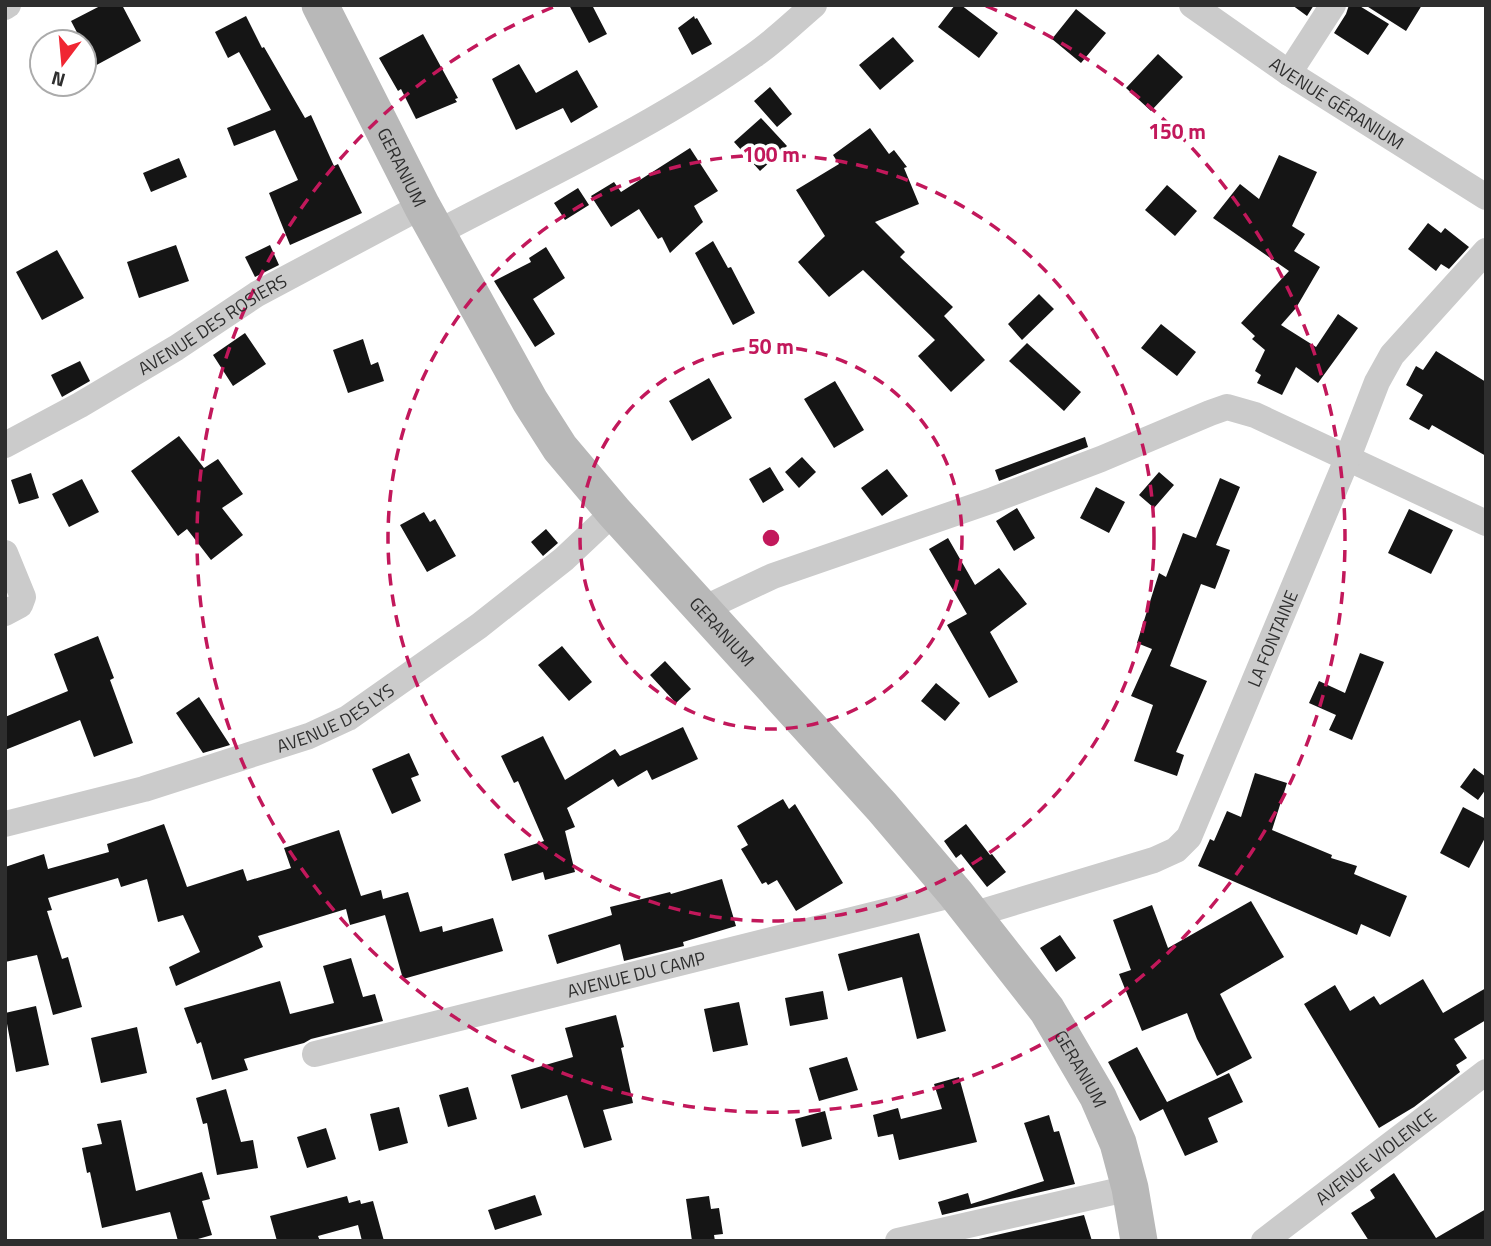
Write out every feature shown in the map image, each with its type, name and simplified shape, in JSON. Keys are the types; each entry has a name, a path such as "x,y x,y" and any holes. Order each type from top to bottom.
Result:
{"street":[{"name":"GERANIUM","path":"320,5 429,220 530,401 560,448 614,512 882,807 1047,1010 1098,1097 1118,1143 1130,1188 1139,1241"},
{"name":"AVENUE DES ROSIERS","path":"5,445 80,405 176,348 270,287 429,220 644,124 755,55 814,5"},
{"name":"AVENUE GÉRANIUM","path":"1192,5 1289,73 1486,197"},
{"path":"1289,73 1333,5"},
{"name":"LA FONTAINE","path":"964,905 1154,860 1189,837 1377,382 1392,355 1486,251"},
{"path":"703,610 773,576 1005,495 1227,407 1255,415 1486,523"},
{"name":"AVENUE DES LYS","path":"5,824 145,789 309,736 348,718 501,609 564,559 614,512"},
{"path":"5,553 23,597 20,605 5,613"},
{"name":"AVENUE DU CAMP","path":"315,1054 964,905"},
{"name":"AVENUE VIOLENCE","path":"1264,1241 1486,1072"},
{"path":"898,1241 1130,1188"}],"building":[{"path":"102,5 122,5 141,41 98,64 98,28 75,28 71,21"},
{"path":"569,5 592,5 607,34 589,43"},
{"path":"955,5 961,5 998,33 979,58 938,27"},
{"path":"1292,5 1314,5 1307,16"},
{"path":"1349,5 1358,5 1389,24 1368,55 1334,33"},
{"path":"1365,5 1422,5 1406,31"},
{"path":"1076,9 1106,33 1081,63 1052,39"},
{"path":"246,16 262,48 264,47 305,118 311,115 334,166 338,164 362,213 290,245 269,193 298,180 275,130 234,146 227,128 271,110 239,52 228,58 215,32"},
{"path":"694,16 712,44 692,55 678,28"},
{"path":"423,34 458,98 455,99 457,102 416,119 401,89 398,91 379,58"},
{"path":"893,37 914,61 880,90 859,65"},
{"path":"1158,54 1183,77 1151,111 1126,88"},
{"path":"519,64 536,93 577,70 598,107 571,123 563,108 516,130 492,79"},
{"path":"770,87 792,114 777,127 754,101"},
{"path":"761,118 787,146 760,171 734,142"},
{"path":"870,128 889,154 894,150 907,167 904,168 919,204 875,222 905,252 900,257 953,307 944,316 985,360 951,392 918,356 935,340 863,270 829,297 798,262 825,236 796,190 839,164 833,155"},
{"path":"690,148 718,191 694,206 703,222 670,253 662,237 658,239 639,209 611,227 591,196 614,182 621,192"},
{"path":"1279,155 1317,172 1292,226 1305,234 1294,251 1320,267 1296,308 1281,325 1316,347 1338,314 1358,328 1318,383 1296,367 1282,395 1257,383 1261,375 1255,371 1265,350 1252,339 1255,336 1241,323 1289,271 1213,218 1240,184 1259,199"},
{"path":"179,158 187,177 151,192 143,173"},
{"path":"1167,185 1197,211 1175,236 1145,210"},
{"path":"578,188 589,205 565,220 554,203"},
{"path":"1428,223 1441,233 1445,228 1469,247 1449,269 1441,264 1436,271 1408,249"},
{"path":"713,241 728,268 731,267 755,313 733,325 695,253"},
{"path":"176,245 189,281 139,298 127,262"},
{"path":"270,245 279,265 255,277 245,257"},
{"path":"546,247 565,278 533,299 555,334 535,347 494,281 531,262 529,258"},
{"path":"57,250 84,298 42,320 16,272"},
{"path":"1039,294 1054,309 1022,340 1008,324"},
{"path":"1161,324 1196,352 1177,376 1141,348"},
{"path":"245,333 266,364 233,386 213,355"},
{"path":"363,339 371,365 378,362 384,381 348,393 333,350"},
{"path":"1027,343 1081,392 1064,411 1009,361"},
{"path":"1436,351 1486,382 1486,456 1432,425 1429,430 1409,419 1423,395 1406,385 1416,366 1423,370"},
{"path":"80,361 90,381 62,397 51,375"},
{"path":"709,378 732,418 692,441 669,401"},
{"path":"835,381 864,430 834,448 804,399"},
{"path":"179,436 204,468 218,459 243,494 222,508 243,535 211,560 187,529 178,536 131,471"},
{"path":"1085,437 1088,447 999,481 995,470"},
{"path":"802,457 816,472 799,488 785,472"},
{"path":"770,467 784,490 763,503 749,479"},
{"path":"887,469 908,496 882,516 861,488"},
{"path":"1159,472 1174,485 1154,508 1139,495"},
{"path":"31,473 39,498 19,504 11,480"},
{"path":"1220,478 1240,487 1216,545 1230,550 1215,589 1201,584 1170,666 1207,681 1176,752 1184,755 1177,776 1134,761 1153,705 1131,696 1152,649 1137,643 1159,573 1166,577 1183,533 1196,538"},
{"path":"82,479 99,512 69,527 52,494"},
{"path":"1096,487 1125,502 1109,533 1080,518"},
{"path":"1017,508 1035,538 1014,551 996,521"},
{"path":"1409,509 1453,530 1431,574 1388,553"},
{"path":"424,512 430,522 435,519 456,556 427,572 400,525"},
{"path":"546,529 558,543 543,556 531,542"},
{"path":"948,538 975,585 999,568 1027,604 990,632 1018,682 989,698 947,625 967,614 929,549"},
{"path":"98,636 114,678 110,680 133,743 94,757 80,720 5,750 5,717 68,691 54,654"},
{"path":"562,646 592,682 569,701 538,665"},
{"path":"1360,653 1384,662 1352,740 1329,730 1336,715 1309,703 1319,681 1345,693"},
{"path":"665,661 691,689 676,703 650,675"},
{"path":"936,683 960,703 945,721 921,701"},
{"path":"199,697 230,745 203,753 176,713"},
{"path":"683,727 698,759 652,780 647,770 618,787 613,779 567,808 575,827 565,831 575,872 545,880 543,872 512,881 504,854 544,841 518,781 514,783 501,756 543,736 565,780 615,749 620,756"},
{"path":"409,753 419,775 411,778 421,801 392,814 372,769"},
{"path":"1474,768 1486,777 1486,789 1478,800 1460,787"},
{"path":"1255,773 1287,783 1272,830 1332,855 1331,858 1357,866 1354,874 1407,896 1390,937 1361,924 1357,935 1198,866 1210,839 1214,841 1227,811 1241,817"},
{"path":"783,799 789,809 795,804 843,883 796,911 777,880 768,885 766,882 762,884 741,849 748,845 737,826"},
{"path":"1463,807 1486,819 1486,836 1469,868 1440,853"},
{"path":"164,824 187,887 243,869 247,881 291,868 284,848 339,830 361,896 381,890 383,899 408,892 420,932 442,926 443,932 493,918 503,951 403,979 385,915 350,925 346,909 258,936 263,947 176,986 169,967 200,952 183,915 158,922 147,879 121,887 118,878 48,898 52,910 47,911 62,959 68,957 82,1007 53,1015 37,955 5,962 5,867 44,854 48,869 109,852 107,844"},
{"path":"966,824 1006,872 987,887 961,854 956,858 944,841"},
{"path":"722,879 736,926 683,942 684,946 624,961 620,944 557,964 548,935 612,915 610,907 670,892 671,894"},
{"path":"1251,901 1284,957 1220,994 1252,1058 1217,1076 1197,1039 1187,1013 1142,1031 1119,974 1131,970 1113,920 1152,905 1168,948"},
{"path":"919,933 946,1031 917,1039 902,977 848,991 838,954"},
{"path":"1060,935 1076,958 1056,972 1040,948"},
{"path":"351,958 363,997 375,994 383,1021 244,1059 248,1070 212,1080 201,1042 197,1044 184,1008 280,981 290,1014 334,1003 323,966"},
{"path":"1423,979 1443,1013 1486,988 1486,1020 1454,1039 1467,1058 1456,1065 1460,1072 1414,1107 1379,1128 1304,1004 1335,985 1350,1011 1374,996 1380,1005"},
{"path":"823,991 828,1019 790,1026 785,998"},
{"path":"739,1002 748,1045 713,1052 704,1009"},
{"path":"36,1006 49,1065 16,1072 5,1013"},
{"path":"616,1015 633,1103 603,1110 612,1140 584,1148 567,1095 521,1109 511,1075 573,1057 565,1028"},
{"path":"137,1027 147,1073 101,1083 91,1038"},
{"path":"1137,1047 1167,1102 1229,1073 1243,1102 1208,1118 1218,1142 1185,1156 1163,1109 1140,1121 1108,1062"},
{"path":"847,1057 858,1090 819,1101 809,1068"},
{"path":"959,1077 977,1142 899,1160 893,1134 878,1137 873,1115 898,1108 901,1119 942,1109 934,1084"},
{"path":"468,1087 477,1119 448,1127 439,1095"},
{"path":"226,1089 241,1142 253,1140 258,1168 217,1175 207,1123 203,1124 196,1098"},
{"path":"399,1107 408,1143 379,1151 370,1114"},
{"path":"825,1111 832,1139 802,1147 795,1119"},
{"path":"1049,1115 1054,1132 1059,1131 1075,1184 942,1215 938,1202 968,1193 971,1204 1044,1181 1024,1123"},
{"path":"121,1120 136,1191 202,1172 210,1199 202,1201 212,1235 191,1241 178,1241 170,1212 102,1228 82,1148 102,1144 97,1124"},
{"path":"326,1128 336,1159 307,1168 297,1137"},
{"path":"1394,1173 1436,1238 1486,1209 1486,1241 1369,1241 1351,1213 1375,1198 1370,1190"},
{"path":"535,1195 542,1215 495,1230 488,1210"},
{"path":"347,1196 349,1203 373,1201 384,1241 362,1241 358,1225 318,1236 320,1241 277,1241 270,1216"},
{"path":"709,1196 711,1209 719,1208 723,1234 714,1235 715,1241 692,1241 686,1199"},
{"path":"1084,1215 1092,1241 970,1241"}]}
